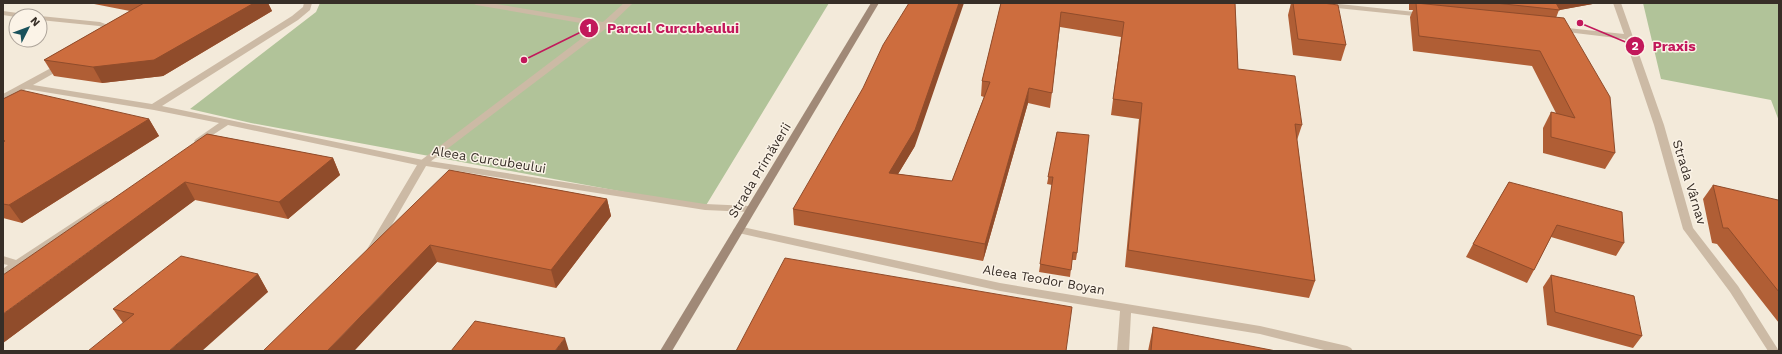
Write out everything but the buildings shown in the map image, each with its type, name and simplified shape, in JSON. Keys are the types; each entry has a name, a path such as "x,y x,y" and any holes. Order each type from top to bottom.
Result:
{"main road":[{"name":"Strada Primăverii","path":"666,351 750,209 876,3"}],"street":[{"path":"154,107 295,18 307,8 308,3"},
{"path":"481,3 605,25"},
{"path":"364,262 423,163 605,25 629,3"},
{"path":"1308,3 1433,16"},
{"name":"Strada Vârnav","path":"1617,3 1659,125 1688,229 1734,289 1774,351"},
{"path":"48,19 100,24 112,28 109,36 103,40"},
{"path":"1551,29 1629,37"},
{"path":"3,98 70,60"},
{"name":"Aleea Curcubeului","path":"24,86 154,107 423,163 705,207 750,209"},
{"path":"193,145 225,123"},
{"path":"3,274 115,198"},
{"name":"Aleea Teodor Boyan","path":"738,230 1000,287 1260,330 1346,351"},
{"path":"3,260 17,264"},
{"path":"1123,351 1126,307"}],"green space":[{"path":"320,3 829,3 705,207 251,123 190,109 316,12"},
{"path":"1643,3 1779,3 1779,121 1771,100 1661,79"}],"place":[{"name":"Praxis","path":"1580,23"},
{"name":"Parcul Curcubeului","path":"524,60"}]}
